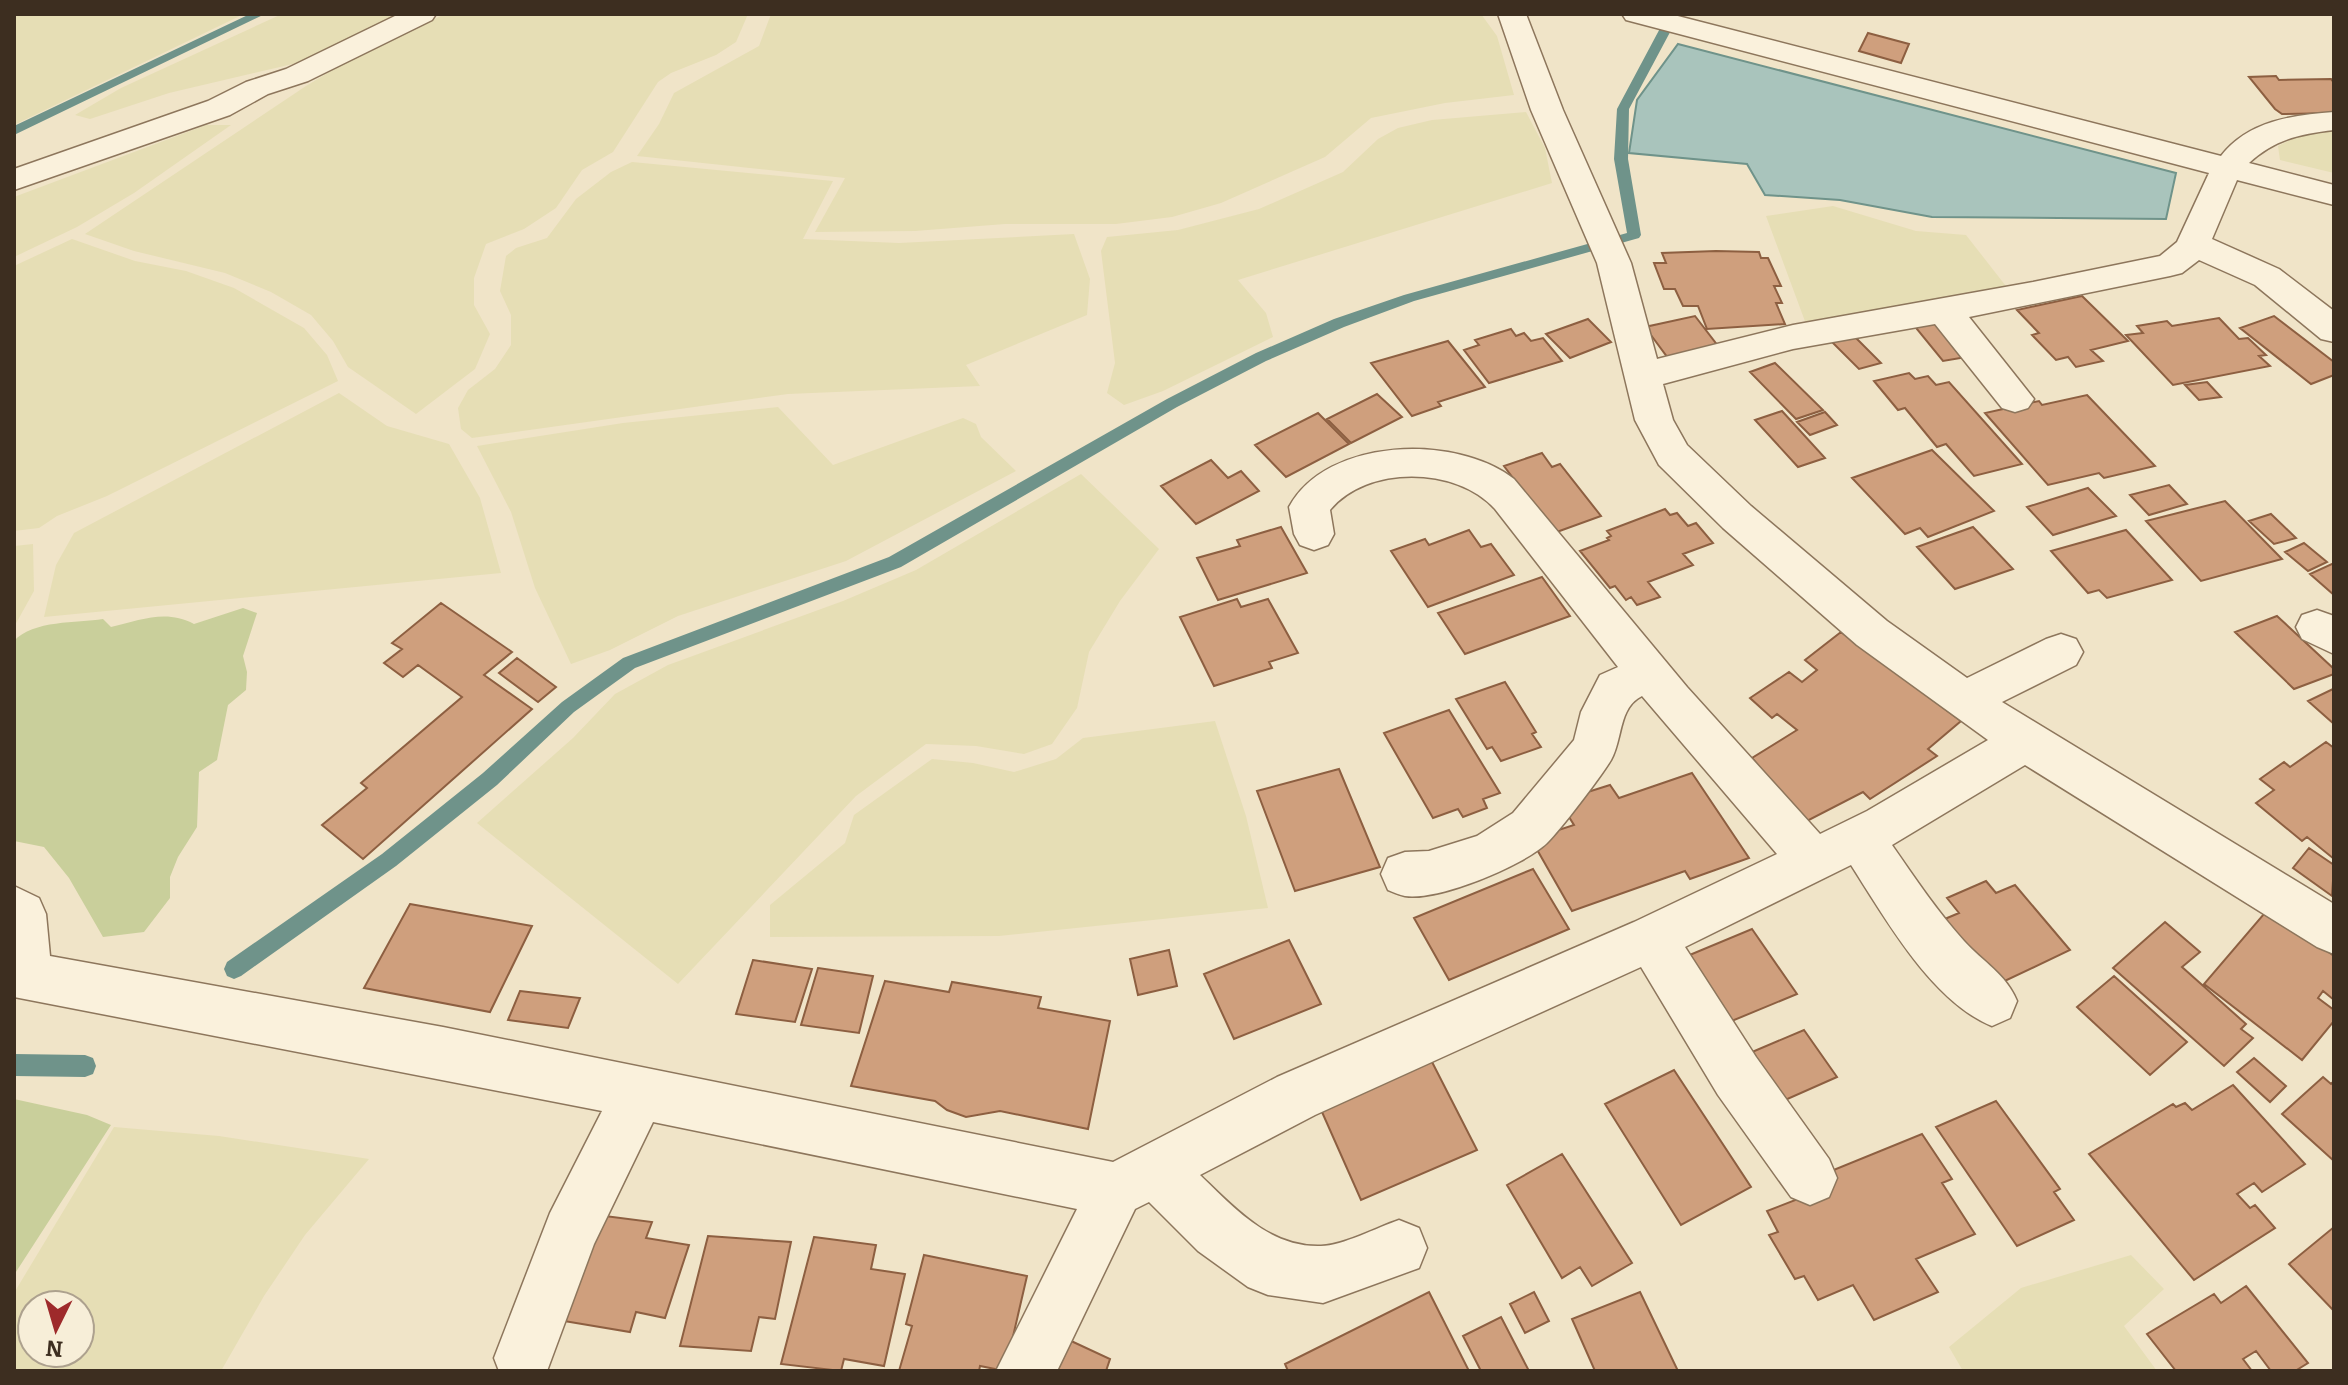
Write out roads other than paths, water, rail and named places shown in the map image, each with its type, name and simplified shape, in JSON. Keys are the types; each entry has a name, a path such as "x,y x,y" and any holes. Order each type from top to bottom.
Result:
{"street":[{"path":"14,158 74,135 199,97 257,88 297,75 422,14"},
{"path":"1512,14 1605,245 1654,420 1673,455 1872,633 1964,700 2025,741 2334,931"},
{"path":"1636,14 2334,195"},
{"path":"14,180 219,108 257,88"},
{"path":"1643,376 1793,337 2150,271 2188,255 2226,167 2243,148 2264,135 2289,127 2334,121"},
{"path":"2194,244 2267,277 2334,330"},
{"path":"1943,309 2015,399"},
{"path":"1314,534 1309,507 1316,494 1359,471 1399,462 1446,465 1479,476 1499,489 1556,553 1648,673 1813,860"},
{"path":"1964,700 2061,652"},
{"path":"1405,874 1429,873 1490,854 1530,828 1594,748 1603,712 1616,688 1648,673"},
{"path":"1026,1371 1136,1180 1296,1096 1651,938 1860,838 2025,741"},
{"path":"1860,838 1910,913 1948,960 1992,1001"},
{"path":"14,909 22,914 21,974 639,1093 1136,1180 1218,1231 1268,1267 1323,1275 1399,1248"},
{"path":"1651,938 1737,1076 1810,1178"},
{"path":"523,1358 570,1233 639,1093"}],"water":[{"path":"1678,44 2176,173 2166,219 1932,217 1840,200 1765,195 1747,164 1629,153 1637,100"}],"waterway":[{"path":"14,131 259,14"},
{"path":"234,969 389,860 490,779 568,707 629,663 895,562 1172,403 1261,357 1339,323 1409,298 1634,235 1621,159 1623,109 1671,19 1680,14"},
{"path":"14,1065 85,1066"}]}
